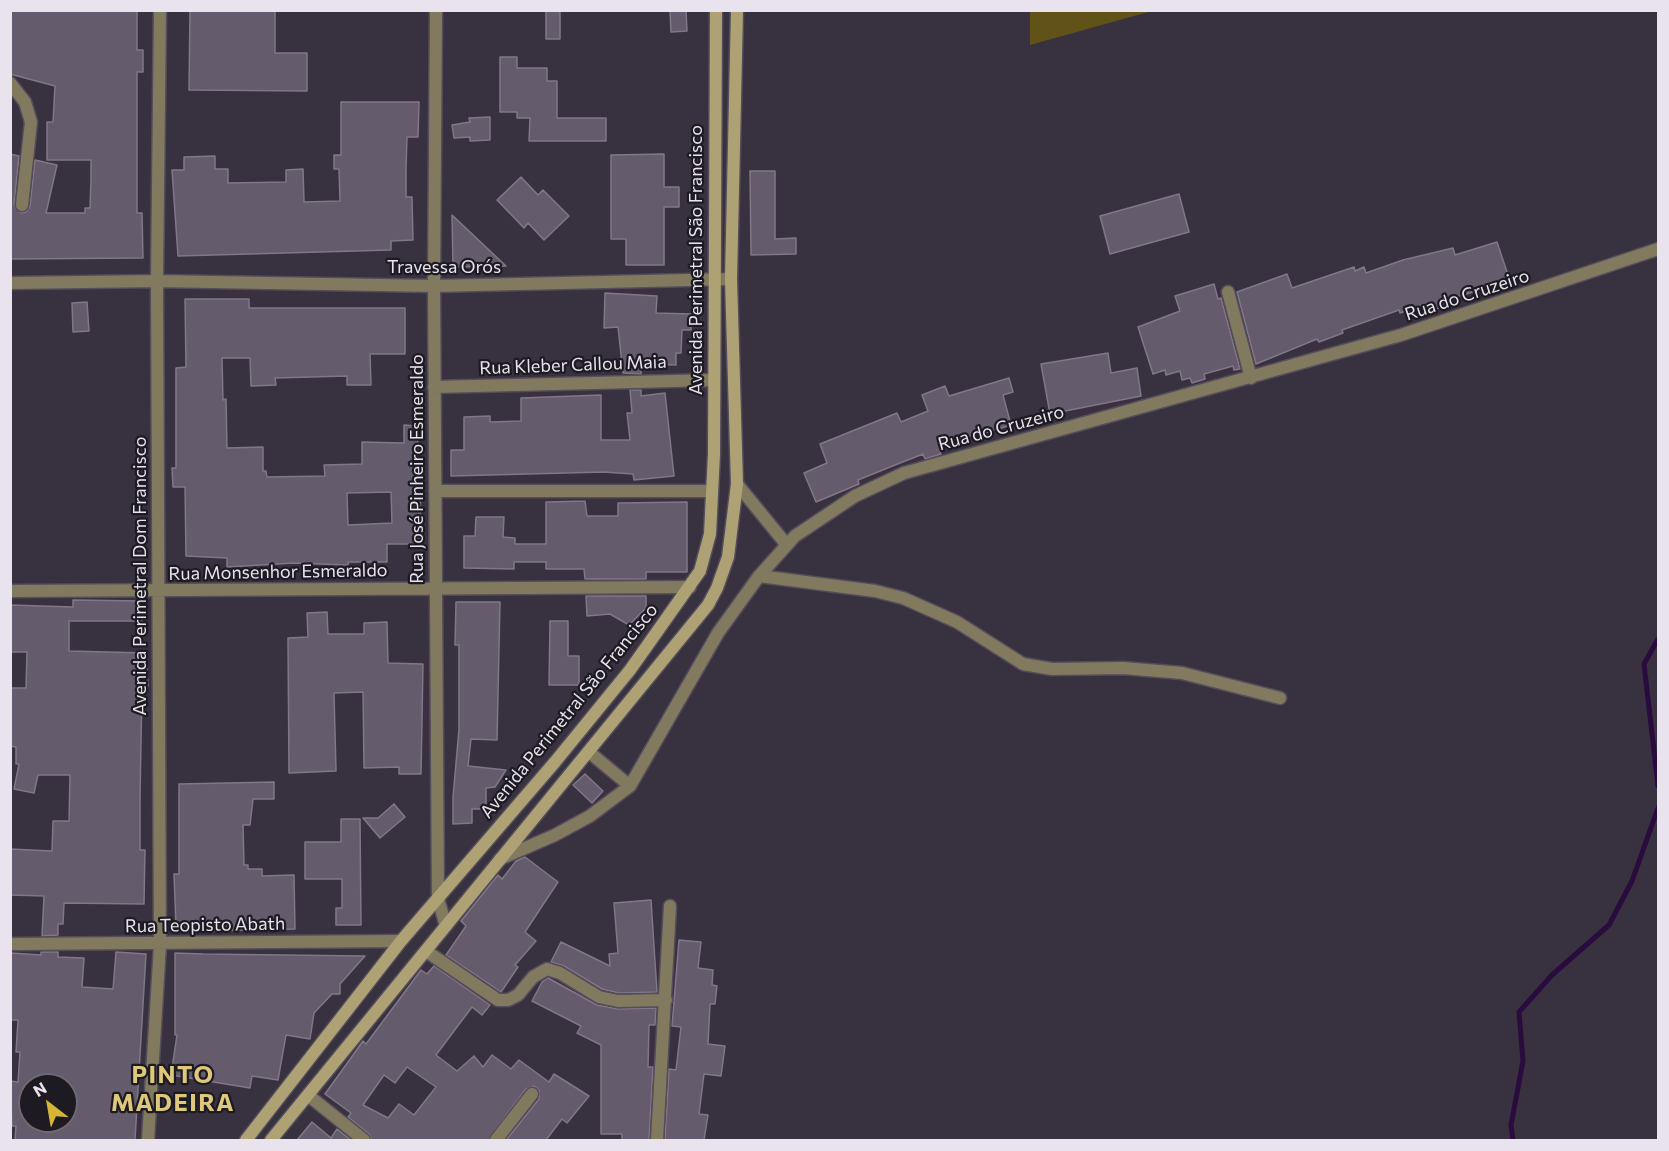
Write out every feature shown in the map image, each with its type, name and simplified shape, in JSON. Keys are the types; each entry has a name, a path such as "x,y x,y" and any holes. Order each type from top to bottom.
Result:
{"main road":[{"name":"Avenida Perimetral São Francisco","path":"246,1140 401,941 622,680 700,571 706,554 712,491 716,10"},
{"name":"Avenida Perimetral São Francisco","path":"272,1140 708,605 717,588 728,557 737,484 731,279 737,10"}],"street":[{"name":"Avenida Perimetral Dom Francisco","path":"148,1140 160,945 157,281 160,10"},
{"name":"Rua José Pinheiro Esmeraldo","path":"436,10 434,387 438,899 446,926"},
{"path":"12,84 25,102 31,122 22,205"},
{"name":"Rua do Cruzeiro","path":"500,859 555,835 590,816 630,786 718,633 759,576 786,544 824,515 904,473 1401,335 1659,249"},
{"name":"Travessa Orós","path":"10,283 157,281 434,286 731,279"},
{"path":"1228,292 1251,378"},
{"name":"Rua Kleber Callou Maia","path":"434,387 713,380"},
{"path":"737,484 786,544"},
{"path":"435,491 712,491"},
{"path":"759,576 875,591 903,598 957,622 1023,664 1052,669 1123,668 1182,673 1280,698"},
{"name":"Rua Monsenhor Esmeraldo","path":"10,591 158,592 690,587"},
{"path":"589,752 630,786"},
{"path":"657,1140 670,906"},
{"name":"Rua Teopisto Abath","path":"10,944 160,945 401,941"},
{"path":"426,951 498,1000 508,1000 518,995 533,977 547,969 599,997 618,1001 666,1000"},
{"path":"496,1140 532,1094"},
{"path":"309,1096 364,1140"}],"shaded area":[{"path":"1030,10 1152,10 1152,11 1030,45"}],"building":[{"path":"10,10 137,10 137,50 143,50 143,72 137,72 137,213 142,213 143,258 10,259 10,154 19,156 14,205 21,213 26,212 30,206 35,160 57,165 46,213 85,213 85,208 90,208 91,160 47,160 47,122 53,122 55,86 10,74"},
{"path":"190,10 275,10 275,53 307,53 307,91 189,90"},
{"path":"546,10 560,10 560,39 546,39"},
{"path":"670,10 686,10 687,31 671,32"},
{"path":"500,57 517,57 517,68 547,68 547,81 557,81 557,118 606,118 606,141 529,141 530,118 517,118 517,112 500,112"},
{"path":"341,102 419,102 418,137 407,137 406,197 412,197 413,240 391,241 391,250 178,256 172,170 184,170 184,157 215,156 215,169 228,169 228,183 286,182 286,170 303,169 304,202 340,201 339,169 334,169 334,155 341,155"},
{"path":"490,117 490,140 470,141 470,137 454,138 452,125 470,122 469,118"},
{"path":"664,154 664,187 679,187 679,207 664,207 664,265 626,265 626,239 611,239 611,155"},
{"path":"750,171 775,171 775,239 796,238 796,254 751,255"},
{"path":"521,177 538,195 543,190 569,216 544,240 528,223 524,228 497,200"},
{"path":"1179,194 1189,232 1110,254 1100,216"},
{"path":"452,215 506,266 453,267"},
{"path":"1497,242 1510,281 1446,300 1447,306 1432,310 1430,302 1400,313 1399,310 1342,330 1343,333 1319,342 1317,339 1256,364 1237,292 1287,274 1292,288 1354,267 1355,271 1364,267 1366,273 1403,260 1453,248 1455,255"},
{"path":"1214,284 1218,299 1221,298 1240,369 1234,370 1233,366 1204,374 1205,379 1192,383 1190,378 1182,380 1180,371 1166,375 1165,370 1153,374 1138,327 1180,311 1175,296"},
{"path":"605,293 657,296 656,313 691,314 691,330 682,330 681,353 676,353 676,365 641,364 641,374 623,373 618,327 604,328"},
{"path":"185,299 249,299 249,308 405,308 405,354 370,354 371,385 347,385 347,376 275,378 276,385 251,386 250,358 222,358 223,400 226,399 227,448 263,447 263,471 266,471 267,477 325,476 324,465 362,464 362,442 404,443 404,425 418,426 417,478 420,478 421,544 387,544 387,562 348,562 348,565 294,563 227,567 227,558 186,556 185,487 173,487 172,468 176,468 176,368 186,367","holes":["391,492 392,523 348,525 347,493"]},
{"path":"87,302 89,331 73,332 72,303"},
{"path":"1108,353 1111,373 1137,368 1141,396 1050,414 1041,364"},
{"path":"1009,378 1013,392 1003,395 1011,425 985,433 984,430 939,449 941,454 925,459 923,454 895,465 858,480 859,484 816,502 804,473 827,463 820,444 897,413 901,422 928,411 922,395 945,386 949,396"},
{"path":"630,390 641,390 641,396 665,393 674,476 634,480 633,474 604,472 451,476 451,450 464,450 464,417 490,416 490,422 521,421 521,398 601,395 601,440 630,440 627,413 632,413"},
{"path":"585,501 587,516 618,516 618,503 687,502 687,572 646,572 646,579 585,579 584,569 546,569 546,562 514,562 514,569 464,568 464,536 475,536 476,517 504,517 503,537 515,538 515,544 546,544 546,502"},
{"path":"586,596 646,596 646,608 629,625 610,614 587,616"},
{"path":"73,600 142,601 142,621 69,621 69,651 146,653 148,686 142,686 140,798 140,850 145,850 144,904 64,903 63,924 58,924 58,935 42,936 44,896 10,895 10,849 52,851 53,821 69,821 70,775 38,775 34,793 14,789 19,764 16,764 16,747 10,746 11,688 26,688 27,652 10,652 10,605 73,607"},
{"path":"456,602 500,602 497,740 471,739 468,766 506,770 495,787 486,788 486,809 472,809 472,823 453,824 459,729 459,645 455,645"},
{"path":"327,612 328,634 364,634 364,623 387,622 388,663 423,664 421,774 399,774 399,767 364,768 363,692 334,693 336,771 289,773 288,638 308,637 307,613"},
{"path":"550,621 568,621 568,656 579,656 579,685 549,685"},
{"path":"585,774 603,791 592,803 573,785"},
{"path":"274,782 274,799 253,799 250,825 243,825 244,865 248,865 248,869 262,869 262,876 294,875 295,929 204,931 203,925 176,926 174,874 179,874 179,784"},
{"path":"394,804 405,817 380,838 363,818 378,818"},
{"path":"341,819 360,819 361,925 336,925 336,908 342,908 342,879 305,879 305,842 341,842"},
{"path":"525,857 558,882 525,932 536,941 515,965 518,967 501,992 446,955 466,926 461,921 498,875 502,879 516,861"},
{"path":"651,900 657,992 619,993 602,989 564,966 551,962 561,942 610,966 609,954 618,953 614,903"},
{"path":"679,940 701,942 698,968 713,970 712,985 717,986 715,1004 710,1004 708,1044 725,1046 721,1076 704,1074 699,1114 708,1115 704,1140 665,1140 669,1069 676,1070 681,1027 672,1026"},
{"path":"41,952 58,952 58,957 84,958 82,987 113,989 116,952 146,954 135,1140 15,1140 16,1126 12,1126 10,1081 18,1082 18,1133 78,1133 78,1073 19,1073 20,1052 16,1052 18,1020 10,1020 11,953 41,955"},
{"path":"175,953 365,956 340,984 340,994 332,994 314,1013 310,1039 286,1035 278,1080 252,1076 250,1088 171,1075 177,1035 175,1035"},
{"path":"434,966 490,1005 482,1015 472,1007 436,1055 457,1071 474,1056 483,1067 492,1055 511,1069 519,1060 549,1082 554,1074 589,1096 567,1123 562,1119 546,1140 506,1140 539,1099 539,1090 534,1086 526,1089 488,1140 372,1140 369,1134 348,1117 351,1113 325,1094 363,1041 366,1044 421,970 427,974","holes":["407,1067 436,1087 414,1115 399,1104 388,1118 363,1105 384,1075 395,1083"]},
{"path":"548,978 597,1005 618,1009 656,1008 655,1025 649,1025 648,1067 653,1067 649,1140 622,1140 622,1134 601,1134 601,1045 577,1033 581,1026 532,1001 542,982"},
{"path":"312,1122 331,1138 337,1129 351,1140 297,1140"}],"waterway":[{"path":"1658,639 1644,664 1658,786"},
{"path":"1513,1140 1511,1125 1523,1061 1519,1012 1552,975 1609,925 1632,881 1658,808"}],"district":[{"name":"PINTO MADEIRA","path":"173,1089"}]}
